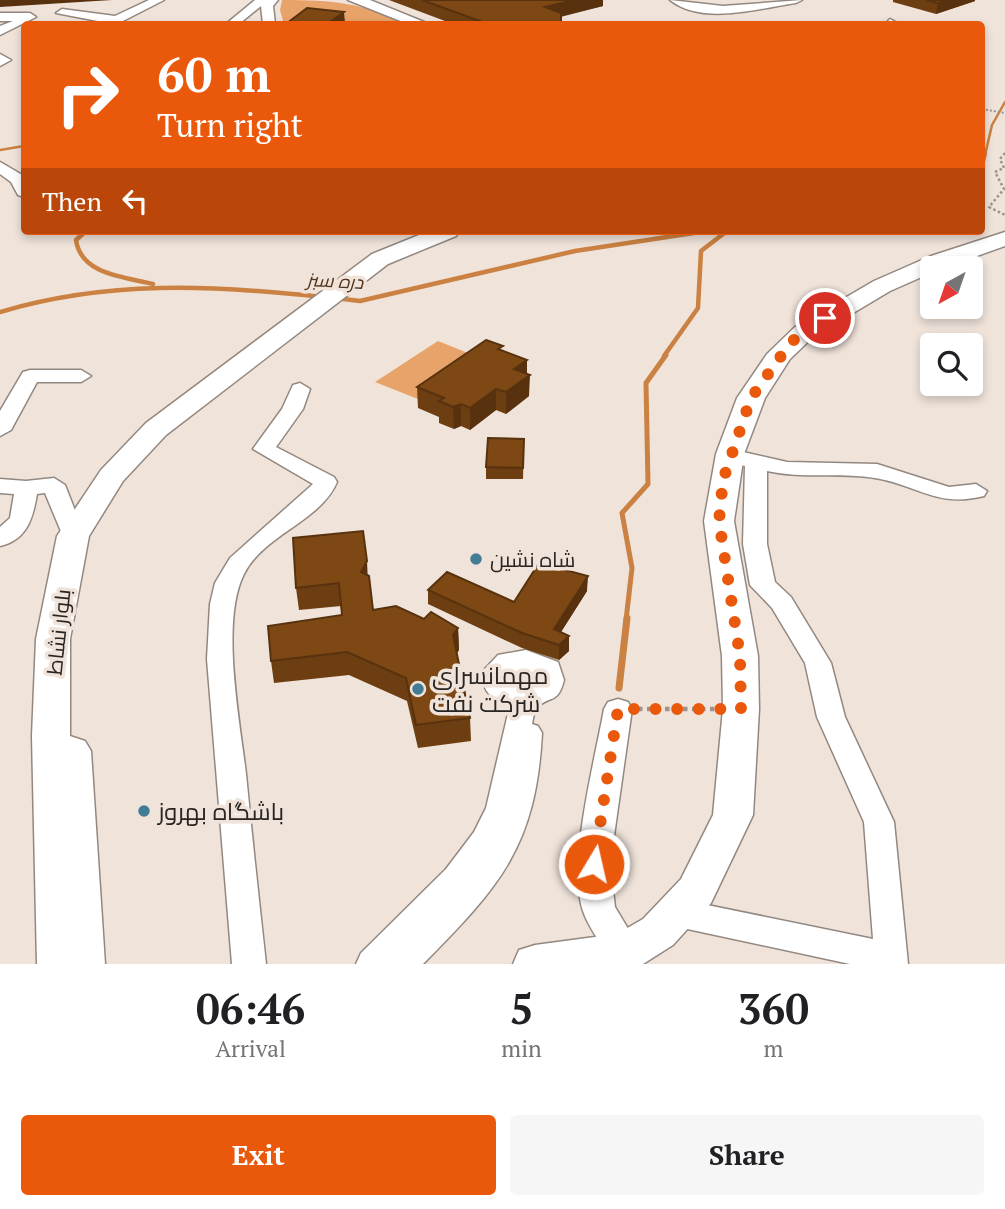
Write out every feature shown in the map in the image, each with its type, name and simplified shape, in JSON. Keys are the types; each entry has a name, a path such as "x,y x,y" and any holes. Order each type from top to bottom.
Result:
{"main road":[{"path":"356,0 413,21"},
{"path":"373,0 425,21"},
{"name":"بلوار نشاط","path":"59,964 51,736 53,639 72,536 111,477 156,429 380,259 438,235"},
{"path":"535,964 625,952 658,932 678,913 708,870 733,815 741,709 740,656 719,521 743,459 751,398 780,354 804,332 907,275 1005,239"},
{"name":"بلوار نشاط","path":"83,964 68,678 77,585 85,552 122,491 234,370"}],"street":[{"path":"114,21 158,0"},
{"path":"236,21 264,0"},
{"path":"269,21 267,6 272,0"},
{"path":"677,0 704,11 723,11 796,0"},
{"path":"62,13 106,21"},
{"path":"0,17 30,17 21,21"},
{"path":"0,31 21,21"},
{"path":"0,167 18,178 21,185"},
{"path":"0,430 30,376 81,376"},
{"path":"249,964 220,659 224,608 231,574 242,558 321,493 326,482 264,449 292,409 300,389"},
{"path":"678,913 891,961 879,822 831,717 818,663 782,603 763,585 743,459 786,469 877,471 948,494 976,491"},
{"path":"0,485 26,488 54,485 72,536"},
{"path":"0,539 21,521 26,488"},
{"path":"373,964 476,855 496,822 525,703 526,775 506,844 471,892 401,964"},
{"path":"618,709 594,864 599,910 625,952"}],"path":[{"path":"985,110 1005,113"},
{"path":"1005,153 1000,159 1004,168 995,172 1004,189 989,207 1005,215"},
{"path":"618,709 741,709"}],"shaded area":[{"path":"282,0 317,1 348,4 402,21 342,21 314,11 301,21 283,21 280,10"},
{"path":"438,341 483,359 423,401 375,382"}],"building":[{"path":"422,0 575,0 545,7 561,13 561,21 480,21"},
{"path":"926,0 948,0 938,3"},
{"path":"307,8 344,12 331,21 290,21"},
{"path":"486,340 503,346 498,349 527,360 514,369 530,375 506,392 496,389 470,408 461,404 453,407 439,401 444,398 417,387"},
{"path":"488,438 524,439 523,468 486,467"},
{"path":"363,531 367,561 361,572 369,576 373,610 396,606 424,619 431,612 458,628 453,635 470,718 416,725 406,678 347,652 271,661 268,626 342,615 339,583 296,588 293,538"},
{"path":"539,563 588,576 554,629 569,636 559,645 522,633 428,590 447,572 514,602"}],"waterway":[{"name":"دره سبز","path":"985,155 992,125 1005,102"},
{"path":"0,150 21,146"},
{"path":"82,235 76,240 86,261 106,272 153,284"},
{"name":"دره سبز","path":"335,298 360,301 575,251 681,235"},
{"path":"664,356 698,308 701,251 722,235"},
{"name":"دره سبز","path":"0,312 80,294 160,288 240,290 322,297"},
{"path":"626,620 632,568 622,513 648,484 646,383 666,355"},
{"path":"619,688 627,618"}],"place":[{"name":"شاه نشین","path":"476,559"},
{"name":"مهمانسرای شرکت نفت","path":"418,689"},
{"name":"باشگاه بهروز","path":"144,811"}],"route":[{"path":"594,864 618,709 741,709 740,656 719,521 723,480 751,398 791,342 825,318"}]}
